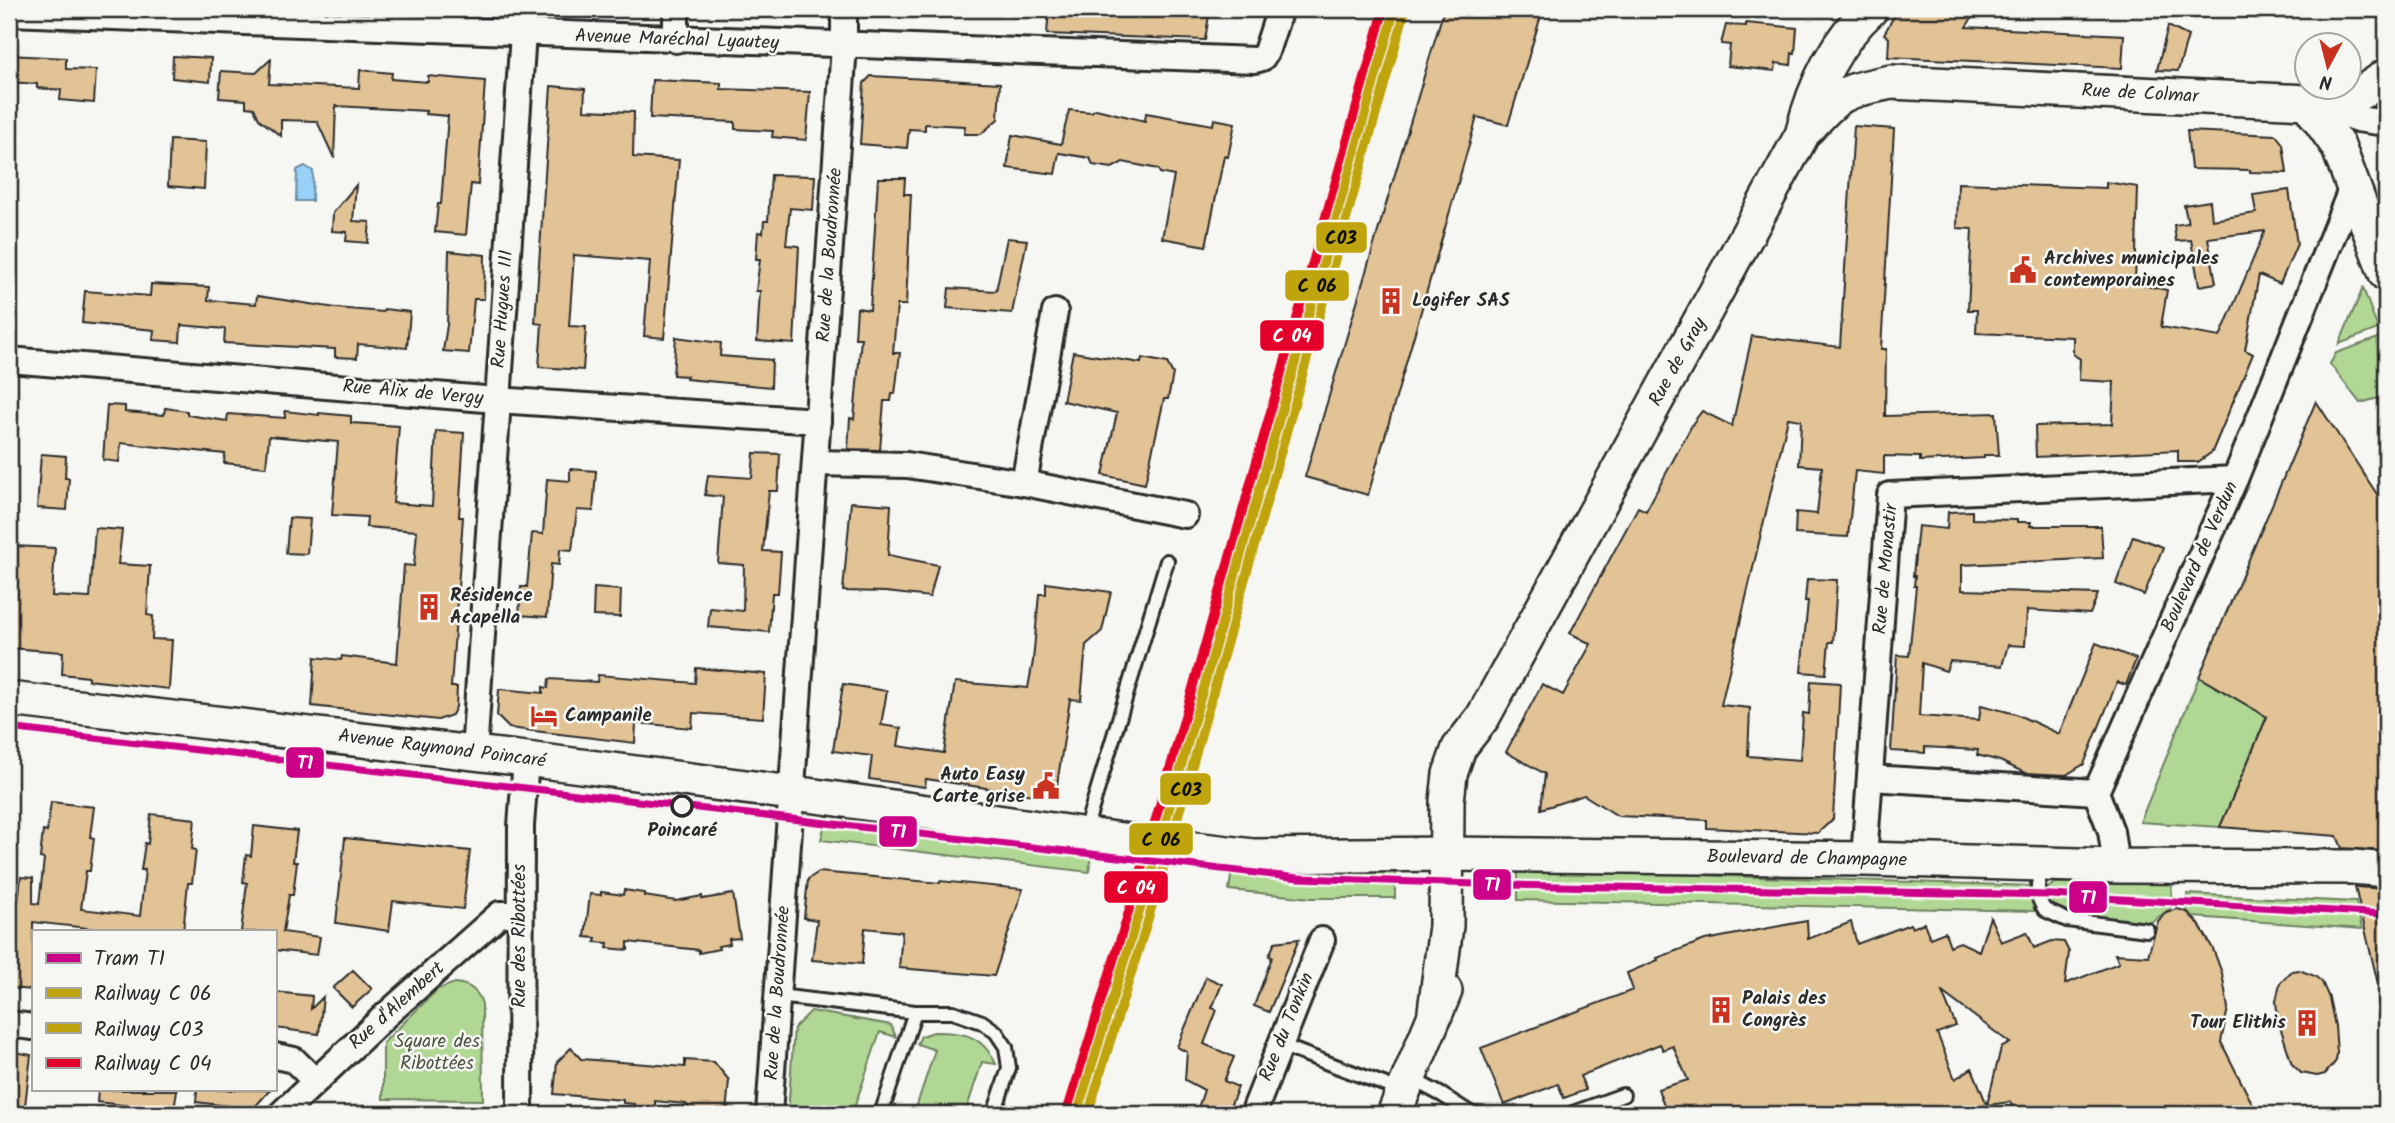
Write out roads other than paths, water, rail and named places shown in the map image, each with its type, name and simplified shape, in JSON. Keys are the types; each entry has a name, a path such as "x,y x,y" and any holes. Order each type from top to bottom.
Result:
{"main road":[{"name":"Rue de Colmar","path":"1872,9 1857,51 1859,63 1862,71 1891,82"},
{"name":"Rue de Gray","path":"1402,1094 1461,947 1457,854 1468,783 1483,718 1802,135 1809,108 1841,41 1872,9"},
{"path":"2364,92 2386,76"},
{"name":"Rue de Colmar","path":"1802,135 1833,100 1847,91 1891,82 2294,101"},
{"path":"2307,102 2332,135 2386,274"},
{"name":"Avenue Raymond Poincaré","path":"9,699 526,759 1227,853"},
{"name":"Boulevard de Champagne","path":"1227,853 1265,856 1457,854 1864,859 2116,866 2353,867 2386,870"}],"street":[{"path":"676,9 676,40"},
{"name":"Rue de la Boudronnée","path":"769,1114 844,46 844,9"},
{"name":"Avenue Maréchal Lyautey","path":"9,13 521,21 676,40 1255,60 1262,58 1266,52 1280,9"},
{"name":"Rue Hugues III","path":"474,753 521,21"},
{"name":"Rue de Colmar","path":"2307,102 2357,119 2386,123"},
{"name":"Boulevard de Verdun","path":"2096,792 2235,479 2353,185"},
{"path":"2328,248 2344,237 2374,244"},
{"path":"1024,482 1055,312"},
{"name":"Rue Alix de Vergy","path":"9,360 497,401 818,421"},
{"path":"815,463 907,465 1024,482 1185,515"},
{"name":"Rue de Monastir","path":"1864,859 1890,495 2235,479"},
{"name":"Rue des Ribottées","path":"520,1114 521,826 526,759"},
{"path":"1871,778 2096,792 2111,831 2116,866"},
{"name":"Rue d'Alembert","path":"281,1114 499,914 520,914"},
{"name":"Rue du Tonkin","path":"1253,1114 1322,940"},
{"path":"9,1024 32,1027"},
{"path":"276,1056 294,1060 314,1081"}],"lane":[{"path":"1084,835 1167,561"},
{"path":"2045,864 2040,875 2038,895 2045,910 2067,920 2147,930"},
{"path":"778,996 915,1012 953,1012 982,1022 996,1032 1006,1048 1009,1068 994,1114"},
{"path":"881,1114 915,1012"},
{"path":"1280,1045 1402,1094 1443,1095 1471,1114"},
{"path":"1570,1114 1623,1095"}],"water":[{"path":"305,166 313,171 312,201 296,201 297,170"}],"tram line":[{"name":"T1","path":"9,728 1299,878 1506,885 2051,895 2386,914"}],"rail line":[{"name":"C03","path":"1088,1114 1159,884 1405,12"}],"place":[{"name":"Archives municipales contemporaines","path":"2023,270"},
{"name":"Logifer SAS","path":"1391,301"},
{"name":"Résidence Acapella","path":"429,607"},
{"name":"Campanile","path":"544,716"},
{"name":"Auto Easy Carte grise","path":"1046,786"},
{"name":"Poincaré","path":"682,806"},
{"name":"Palais des Congrès","path":"1721,1010"},
{"name":"Tour Elithis","path":"2307,1023"}],"park label":[{"name":"Square des Ribottées","path":"437,1053"}]}
